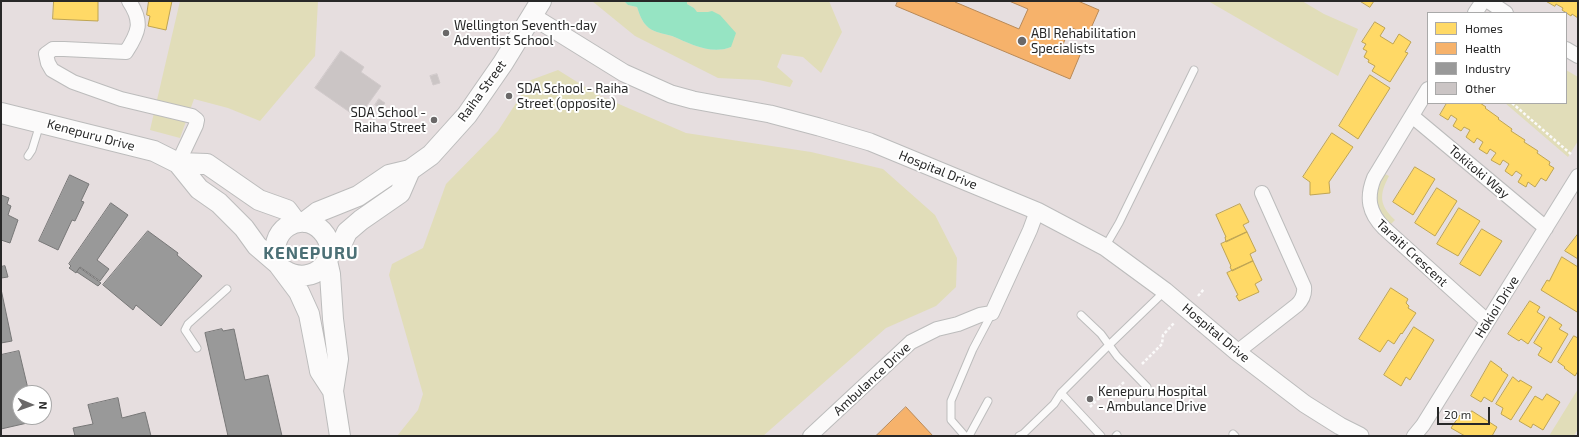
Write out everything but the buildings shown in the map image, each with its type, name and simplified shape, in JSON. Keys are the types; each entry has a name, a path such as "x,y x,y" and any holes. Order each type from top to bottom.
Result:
{"main road":[{"name":"Raiha Street","path":"301,222 318,212 358,196 389,175 410,170 431,155 467,115 503,63 537,8"},
{"name":"Kenepuru Drive","path":"1,113 154,151 178,163 199,189 219,202 244,228 257,246 291,275 300,277 316,273 322,268 328,257"},
{"name":"Kenepuru Drive","path":"178,163 207,164 259,200 286,210 301,222"},
{"path":"328,257 341,245 348,232 361,220 400,193 410,170"},
{"name":"Kenepuru Drive","path":"333,391 320,371 309,314 299,292 275,256 277,238 281,231 288,226 301,222 314,224 326,236 329,245 328,257 338,359 333,391 340,436"}],"street":[{"path":"129,1 134,9 139,24 136,38 126,52 79,48 53,49 46,54 48,63 52,70 72,82 121,99 192,116 197,120 196,125 178,163"},
{"path":"1476,12 1483,1"},
{"path":"1488,1 1504,12"},
{"name":"Hospital Drive","path":"537,8 624,73 671,94 693,100 783,117 870,142 1037,211 1105,247 1165,291 1237,352 1305,404 1340,426 1360,436"},
{"path":"1567,50 1578,56"},
{"name":"Taraiti Crescent","path":"1427,91 1374,178 1369,196 1371,212 1377,222 1487,321"},
{"name":"Tokitoki Way","path":"1412,116 1546,228"},
{"name":"Hōkioi Drive","path":"1414,436 1423,425 1578,176"},
{"path":"1237,352 1297,305 1304,294 1304,287 1262,193"},
{"path":"992,313 1030,230 1037,211"},
{"name":"Ambulance Drive","path":"810,436 911,342 937,329 958,324 980,315 992,313"}],"lane":[{"path":"1105,247 1119,223 1194,70"},
{"path":"28,156 32,150 41,122"},
{"path":"197,348 185,330 188,324 227,289"},
{"path":"1019,436 1023,434 1054,404 1061,393 1109,344 1165,291"},
{"path":"965,436 951,420 951,401 973,349 992,313"},
{"path":"1081,315 1101,334 1147,387"},
{"path":"1061,393 1102,436"},
{"path":"969,436 988,402"}],"path":[{"path":"1513,104 1572,155"},
{"path":"1138,368 1162,344 1163,335 1204,289"},
{"path":"1082,416 1098,399 1113,393 1128,377"}],"shaded area":[{"path":"180,1 318,1 315,56 260,121 228,108 194,99 180,138 150,130"},
{"path":"592,1 624,1 628,5 637,7 644,23 652,30 672,36 701,48 716,50 731,47 708,12 696,13 694,8 687,4 687,1 829,1 842,32 821,73 803,57 782,54 777,67 793,81 790,87 759,80 718,78 635,36"},
{"path":"624,1 687,1 687,4 694,8 697,12 712,11 720,15 736,33 731,47 716,50 701,48 672,36 652,30 644,23 637,7 628,5"},
{"path":"1208,1 1302,1 1324,14 1358,29 1338,76"},
{"path":"558,70 598,95 686,133 811,152 883,169 935,215 957,258 956,287 936,306 886,328 763,436 397,436 418,410 423,394 389,275 392,264 423,248 446,184 498,131 531,80"},
{"path":"1567,71 1578,77 1578,141 1568,157 1506,104 1567,104"},
{"path":"1385,174 1389,176 1383,189 1382,200 1386,209 1395,220 1391,224 1381,212 1377,200 1378,188"},
{"path":"1578,389 1578,429 1574,436 1549,436"}],"place":[{"name":"Wellington Seventh-day Adventist School","path":"446,33"},
{"name":"ABI Rehabilitation Specialists","path":"1022,41"},
{"name":"SDA School - Raiha Street (opposite)","path":"509,96"},
{"name":"SDA School - Raiha Street","path":"434,120"},
{"name":"Kenepuru Hospital - Ambulance Drive","path":"1090,399"}],"district":[{"name":"KENEPURU","path":"311,253"}]}
